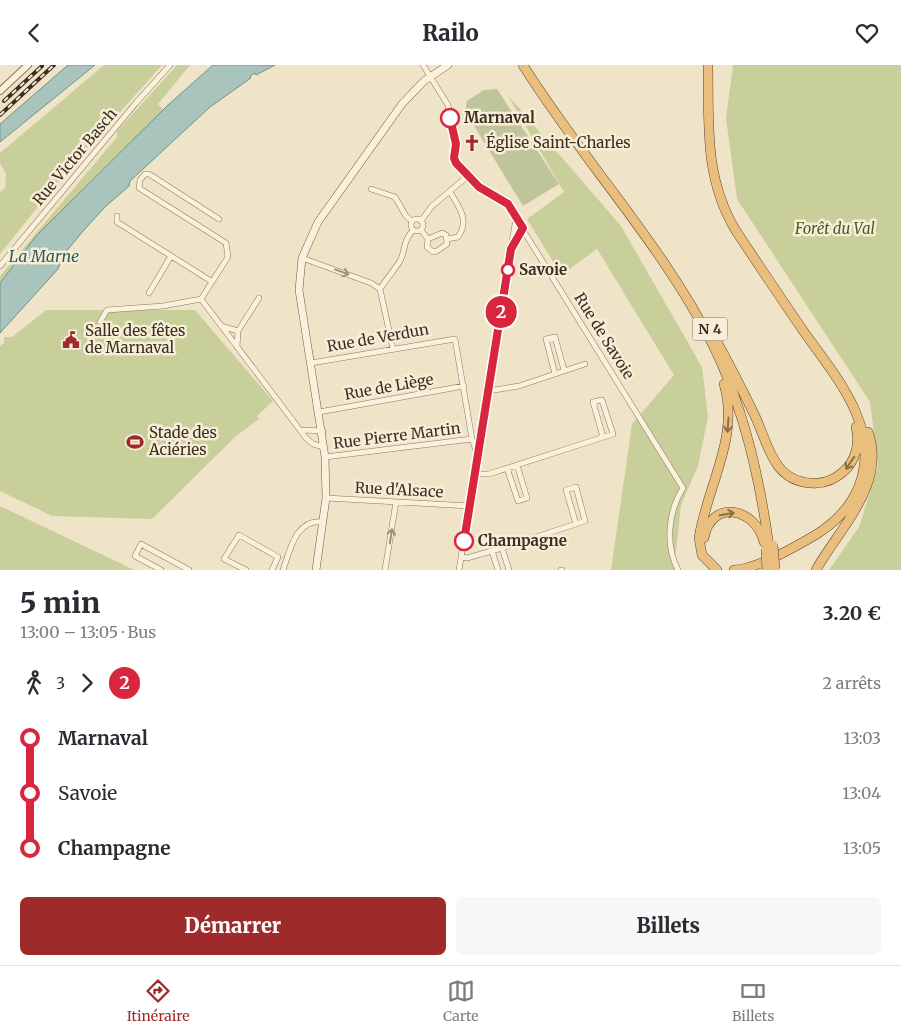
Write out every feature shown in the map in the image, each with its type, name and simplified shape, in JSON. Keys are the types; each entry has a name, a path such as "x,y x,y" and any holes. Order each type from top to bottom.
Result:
{"highway":[{"name":"N 4","path":"522,65 579,146 651,237 697,310 754,414 777,465 792,478 805,483 821,483 836,477 852,461 857,447 857,428 839,391 800,327"},
{"name":"N 4","path":"710,65 710,153 718,195 736,231 855,410 865,441 864,468 861,481 845,510 820,532 761,562 733,570 712,562 704,548 705,533 710,523 718,516 733,512 750,518 759,528 769,547"},
{"name":"N 4","path":"710,65 714,153 718,182 726,204 744,237 859,407 872,446 868,481 855,510 816,570"},
{"name":"N 4","path":"697,310 728,371 746,416 765,493 772,570"},
{"name":"N 4","path":"697,310 720,369 728,407 727,435 699,538 702,555 717,570"},
{"name":"N 4","path":"751,570 816,539 834,527 851,509 861,491 868,470 870,449 865,423"}],"main road":[{"path":"316,570 326,498 325,457 298,290 302,257 318,223 390,120 409,96 430,77 448,65"}],"street":[{"path":"0,91 28,65"},
{"name":"Rue Victor Basch","path":"0,266 135,104 170,65"},
{"name":"Rue de Savoie","path":"423,65 448,105 456,144 454,158 456,163 479,187 508,204 516,218 518,230 529,238 683,488 676,499 670,524 673,559 678,570"},
{"path":"201,299 228,257 226,243 139,188 140,180 145,174 149,174 219,219"},
{"path":"421,221 432,206 468,176"},
{"path":"370,189 395,197 406,217 412,221 421,221"},
{"path":"447,239 458,237 461,232 464,215 450,192"},
{"path":"117,216 117,222 211,281"},
{"path":"412,221 410,226 413,230"},
{"path":"421,221 423,226 421,229 428,239 427,247 433,252 443,247 447,239"},
{"path":"393,349 380,289 391,271 400,263 404,241 413,230 421,229"},
{"path":"459,570 511,249 518,230"},
{"path":"428,239 442,233 446,235 447,239"},
{"path":"149,293 171,256"},
{"path":"302,257 371,283 380,289"},
{"path":"100,322 108,310 163,306 201,299"},
{"path":"201,299 309,441 324,447"},
{"path":"237,347 238,331 259,299"},
{"path":"221,327 238,331"},
{"path":"555,373 546,339 555,337 564,370"},
{"name":"Rue de Verdun","path":"311,363 450,338 456,341 464,386"},
{"path":"488,391 519,386 584,364"},
{"path":"464,386 472,439 478,456"},
{"name":"Rue de Liège","path":"319,412 464,386"},
{"path":"475,474 489,474 613,434 602,399 593,402 603,437"},
{"path":"302,430 322,431"},
{"name":"Rue Pierre Martin","path":"325,457 472,439"},
{"path":"507,468 518,501 527,498 517,465"},
{"path":"462,557 467,558 492,551 502,548 576,524 585,521 576,487 566,490 576,524"},
{"name":"Rue d'Alsace","path":"326,498 470,506"},
{"path":"385,570 396,502"},
{"path":"283,570 292,544 300,531 310,523 324,522"},
{"path":"246,570 224,559 239,535 278,557 272,570"},
{"path":"161,570 135,556 141,544 189,570"},
{"path":"502,548 509,570"},
{"path":"492,551 498,570"}],"green space":[{"path":"104,65 162,65 57,183 0,254 0,192 5,188 6,174 0,163 0,153"},
{"path":"177,65 190,65 158,104 166,113 0,294 0,276 117,137 117,131"},
{"name":"Forêt du Val","path":"733,65 901,65 901,570 829,570 859,527 878,466 870,402 737,199 726,118"},
{"path":"497,89 559,184 523,206 465,111 467,101 484,90"},
{"path":"507,94 621,226 702,367 708,417 698,466 681,505 674,570 611,570 632,424 674,375 597,249 561,275 527,219 564,192"},
{"path":"46,310 195,310 273,401 257,416 259,419 236,436 152,519 52,516 0,491 0,346 4,343 4,337 12,337"},
{"path":"0,506 122,564 134,570 0,570"}],"water":[{"path":"68,65 95,65 0,142 0,124"},
{"name":"La Marne","path":"213,65 275,65 256,75 255,73 250,76 251,78 210,107 130,181 129,186 105,207 84,230 64,254 58,269 0,333 0,283 37,235 168,105"}],"railway":[{"path":"0,115 54,65"},
{"path":"4,101 42,66"}],"bus line":[{"name":"2","path":"450,118 456,144 454,158 461,171 474,184 508,204 523,228 522,233 519,234 511,249 464,541"}],"place":[{"name":"Marnaval","path":"450,118"},
{"name":"Église Saint-Charles","path":"472,143"},
{"name":"Savoie","path":"508,270"},
{"name":"Salle des fêtes de Marnaval","path":"71,340"},
{"name":"Stade des Aciéries","path":"135,442"},
{"name":"Champagne","path":"464,541"}]}
